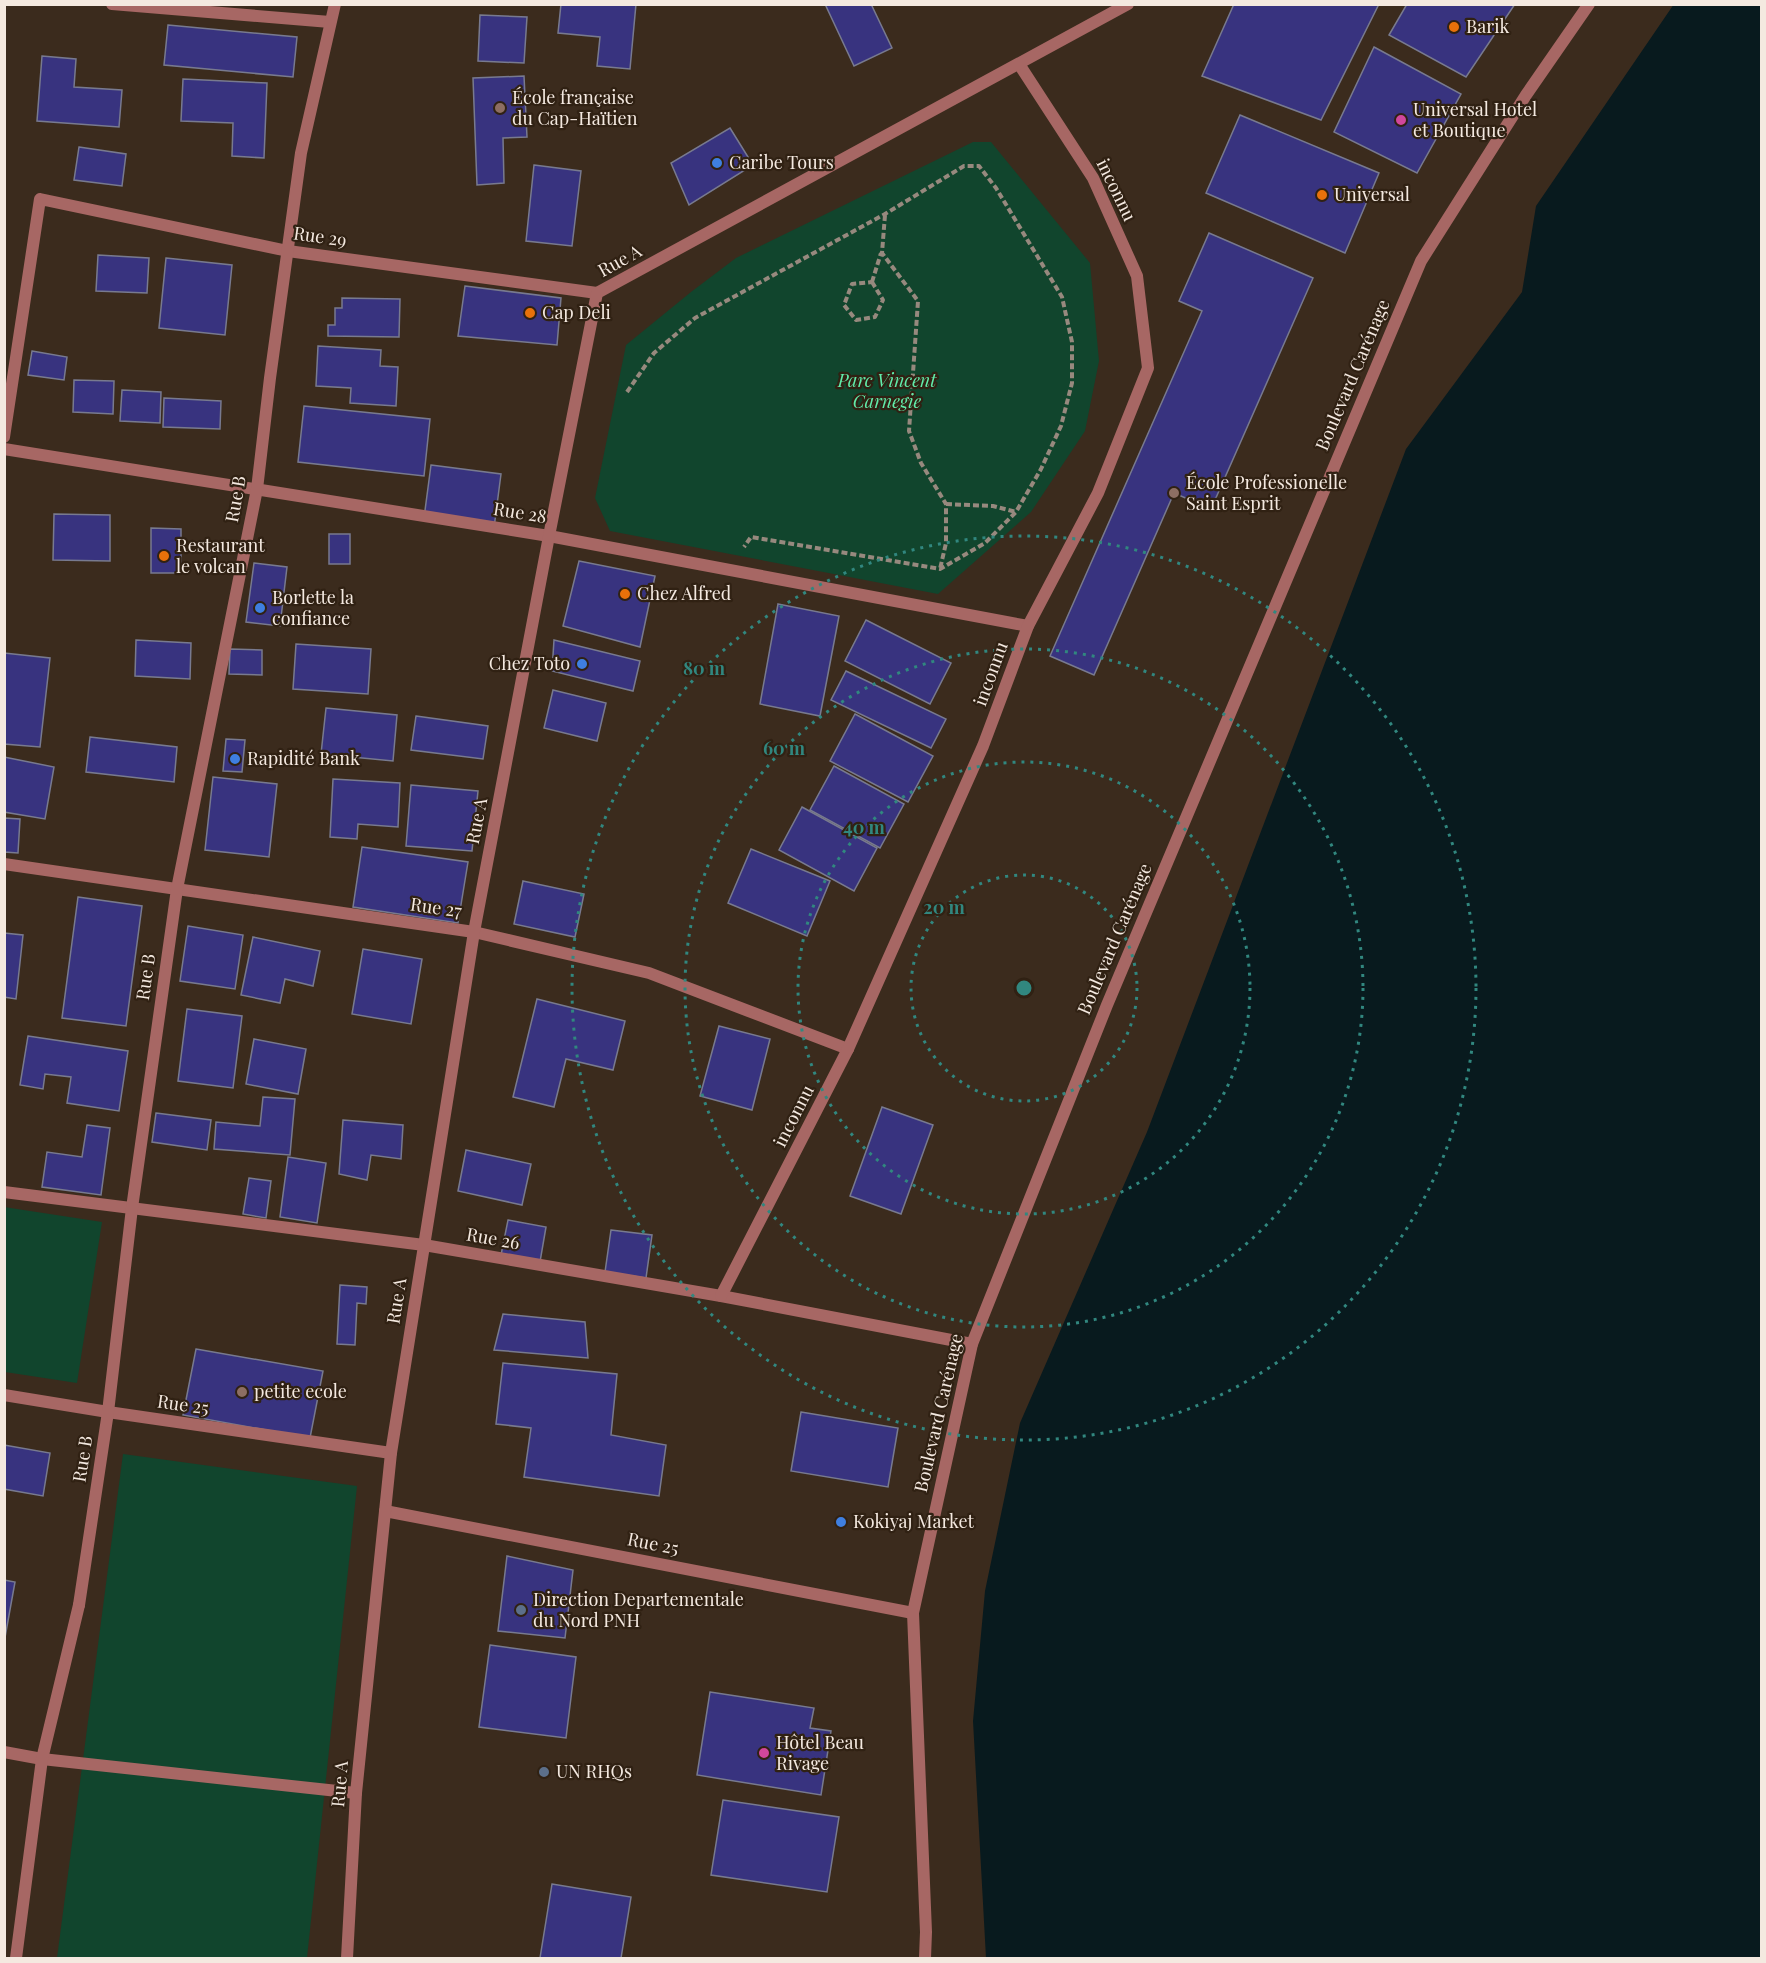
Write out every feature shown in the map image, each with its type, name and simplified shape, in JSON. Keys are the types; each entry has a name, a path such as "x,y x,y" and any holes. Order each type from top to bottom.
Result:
{"street":[{"path":"112,4 330,22"},
{"name":"Rue B","path":"16,1959 42,1759 79,1605 108,1412 132,1208 177,889 257,489 301,153 335,4"},
{"name":"Rue A","path":"347,1959 356,1793 391,1454 474,932 597,293 1128,4"},
{"name":"Boulevard Carénage","path":"925,1959 926,1932 913,1613 972,1344 1107,1005 1420,261 1526,95 1587,5"},
{"name":"inconnu","path":"721,1296 848,1049 983,746 1028,626 1098,493 1148,368 1137,276 1093,178 1019,64"},
{"name":"Rue 29","path":"4,436 40,199 288,251 597,293"},
{"name":"Rue 28","path":"4,448 549,536 1028,626"},
{"name":"Rue 27","path":"4,864 474,932 649,973 848,1049"},
{"name":"Rue 26","path":"4,1192 424,1245 721,1296 972,1344"},
{"name":"Rue 25","path":"4,1395 391,1454"},
{"name":"Rue 25","path":"386,1511 913,1613"},
{"path":"4,1752 42,1759 356,1793"}],"path":[{"path":"627,392 654,353 695,318 885,214 964,166 979,166 996,188 1062,297 1072,342 1072,383 1061,426 1041,469 1016,512 985,543 940,569 751,537 729,568"},
{"path":"872,282 882,253 885,214"},
{"path":"882,253 918,301 909,431 921,463 946,504 946,543 940,569"},
{"path":"872,282 883,300 875,317 856,320 844,304 852,284 872,282"},
{"path":"946,504 993,506 1016,512"}],"green space":[{"name":"Parc Vincent Carnegie","path":"973,142 991,142 1090,263 1099,361 1085,431 1031,512 938,594 610,531 595,498 626,345 736,258"},
{"path":"4,1207 102,1222 77,1383 5,1372"},
{"path":"123,1454 357,1486 307,1958 57,1958"}],"shaded area":[{"path":"1674,4 1762,5 1761,1958 986,1958 973,1721 985,1591 1020,1423 1147,1132 1406,449 1522,292 1536,206"}],"building":[{"name":"École française du Cap-Haïtien","path":"561,4 636,4 630,69 597,66 600,37 558,33"},
{"path":"825,4 871,4 892,48 854,66"},
{"path":"1234,4 1379,4 1321,120 1202,76"},
{"path":"1407,4 1515,4 1466,77 1389,35"},
{"name":"École française du Cap-Haïtien","path":"480,15 527,17 524,63 478,61"},
{"path":"168,25 297,37 293,77 164,65"},
{"path":"1374,47 1461,94 1417,173 1334,132"},
{"path":"42,56 76,59 74,87 122,90 119,127 37,121"},
{"name":"École française du Cap-Haïtien","path":"524,76 527,137 503,138 504,183 477,185 473,78"},
{"path":"183,79 267,83 264,158 232,156 233,123 181,121"},
{"path":"1240,115 1379,173 1345,253 1206,193"},
{"path":"730,128 753,165 689,205 671,163"},
{"path":"79,147 126,154 122,186 74,180"},
{"name":"École française du Cap-Haïtien","path":"534,165 581,171 572,246 526,241"},
{"name":"École Professionelle Saint Esprit","path":"1209,233 1313,278 1211,509 1174,493 1094,675 1050,656 1202,311 1179,301"},
{"path":"98,255 149,258 147,293 96,291"},
{"path":"166,258 232,265 225,335 159,328"},
{"path":"465,286 561,298 557,345 458,336"},
{"path":"342,298 400,299 399,337 328,336 328,325 335,325 335,308 342,308"},
{"path":"318,346 381,350 380,366 398,367 396,406 350,403 351,388 316,386"},
{"path":"32,351 67,357 64,380 28,375"},
{"path":"74,380 114,381 113,414 73,412"},
{"path":"122,390 161,392 160,423 120,421"},
{"path":"164,398 221,401 220,429 163,427"},
{"path":"304,406 430,419 424,476 298,462"},
{"path":"431,465 501,474 494,528 424,518"},
{"path":"54,514 110,515 110,561 53,560"},
{"path":"151,528 181,529 181,573 151,573"},
{"path":"329,534 350,534 350,564 329,564"},
{"path":"579,561 655,576 640,647 563,626"},
{"path":"254,563 287,567 280,626 246,622"},
{"path":"778,604 839,616 820,716 760,704"},
{"path":"866,620 951,663 930,704 845,661"},
{"path":"136,640 191,643 190,679 135,676"},
{"path":"554,640 640,661 633,691 552,671"},
{"path":"296,644 371,649 368,694 293,689"},
{"path":"230,649 262,650 262,675 229,674"},
{"path":"4,653 50,658 40,747 4,744"},
{"path":"846,671 946,719 931,748 831,700"},
{"path":"553,690 606,703 597,741 544,728"},
{"path":"326,708 397,715 393,761 321,754"},
{"path":"855,714 933,756 908,802 830,761"},
{"path":"416,716 488,726 483,759 411,750"},
{"path":"90,737 177,747 174,782 86,772"},
{"path":"226,739 245,740 242,772 223,771"},
{"path":"4,757 54,767 45,819 4,812"},
{"path":"834,766 904,804 880,848 810,810"},
{"path":"213,777 277,784 269,857 205,850"},
{"path":"333,779 400,783 398,827 358,824 357,839 330,837"},
{"path":"411,785 478,791 472,851 406,846"},
{"path":"802,807 877,848 854,891 779,850"},
{"path":"4,818 20,819 18,853 4,852"},
{"path":"362,847 468,862 458,923 353,907"},
{"path":"751,849 830,881 807,936 728,903"},
{"path":"523,881 584,894 575,937 514,924"},
{"path":"78,897 142,906 126,1026 62,1018"},
{"path":"188,926 243,935 235,989 180,981"},
{"path":"4,933 23,935 16,999 4,997"},
{"path":"253,937 320,951 313,986 285,979 280,1003 241,995"},
{"path":"363,949 422,959 411,1024 352,1014"},
{"path":"537,999 625,1021 613,1070 566,1059 554,1107 513,1097"},
{"path":"187,1009 242,1016 233,1088 178,1081"},
{"path":"719,1026 770,1039 752,1110 700,1096"},
{"path":"28,1036 128,1051 119,1111 67,1103 71,1077 45,1074 43,1089 20,1085"},
{"path":"254,1039 306,1049 298,1094 246,1084"},
{"path":"263,1097 295,1099 290,1155 214,1149 216,1122 260,1126"},
{"path":"882,1107 933,1125 901,1214 850,1196"},
{"path":"156,1113 211,1120 207,1150 152,1142"},
{"path":"343,1120 403,1125 401,1159 371,1155 367,1180 339,1174"},
{"path":"87,1125 110,1128 101,1195 42,1187 47,1152 82,1157"},
{"path":"466,1150 531,1164 522,1205 458,1191"},
{"path":"288,1157 326,1163 317,1223 280,1217"},
{"path":"249,1178 271,1181 266,1218 243,1214"},
{"path":"508,1220 546,1227 540,1262 501,1255"},
{"path":"611,1230 652,1235 646,1278 605,1272"},
{"path":"340,1285 367,1287 366,1304 357,1303 355,1345 337,1344"},
{"path":"503,1314 585,1322 588,1358 494,1350"},
{"path":"196,1349 323,1371 310,1438 183,1415"},
{"path":"503,1363 617,1374 611,1435 666,1445 659,1496 524,1477 531,1428 496,1424"},
{"path":"801,1412 898,1428 888,1487 791,1471"},
{"path":"4,1445 50,1453 43,1496 4,1489"},
{"path":"507,1556 573,1570 565,1638 498,1631"},
{"path":"4,1580 15,1582 4,1643"},
{"path":"490,1645 576,1657 566,1738 479,1727"},
{"name":"Hôtel Beau Rivage","path":"710,1692 814,1708 810,1728 831,1731 821,1795 697,1775"},
{"path":"723,1800 839,1817 827,1892 711,1875"},
{"path":"552,1884 631,1897 621,1958 540,1958"}],"place":[{"name":"Barik","path":"1454,27"},
{"name":"École française du Cap-Haïtien","path":"500,108"},
{"name":"Universal Hotel et Boutique","path":"1401,120"},
{"name":"Caribe Tours","path":"717,163"},
{"name":"Universal","path":"1322,195"},
{"name":"Cap Deli","path":"530,313"},
{"name":"École Professionelle Saint Esprit","path":"1174,493"},
{"name":"Restaurant le volcan","path":"164,556"},
{"name":"Chez Alfred","path":"625,594"},
{"name":"Borlette la confiance","path":"260,608"},
{"name":"Chez Toto","path":"582,664"},
{"name":"Rapidité Bank","path":"235,759"},
{"name":"petite ecole","path":"242,1392"},
{"name":"Kokiyaj Market","path":"841,1522"},
{"name":"Direction Departementale du Nord PNH","path":"521,1610"},
{"name":"Hôtel Beau Rivage","path":"764,1753"},
{"name":"UN RHQs","path":"544,1772"}]}
